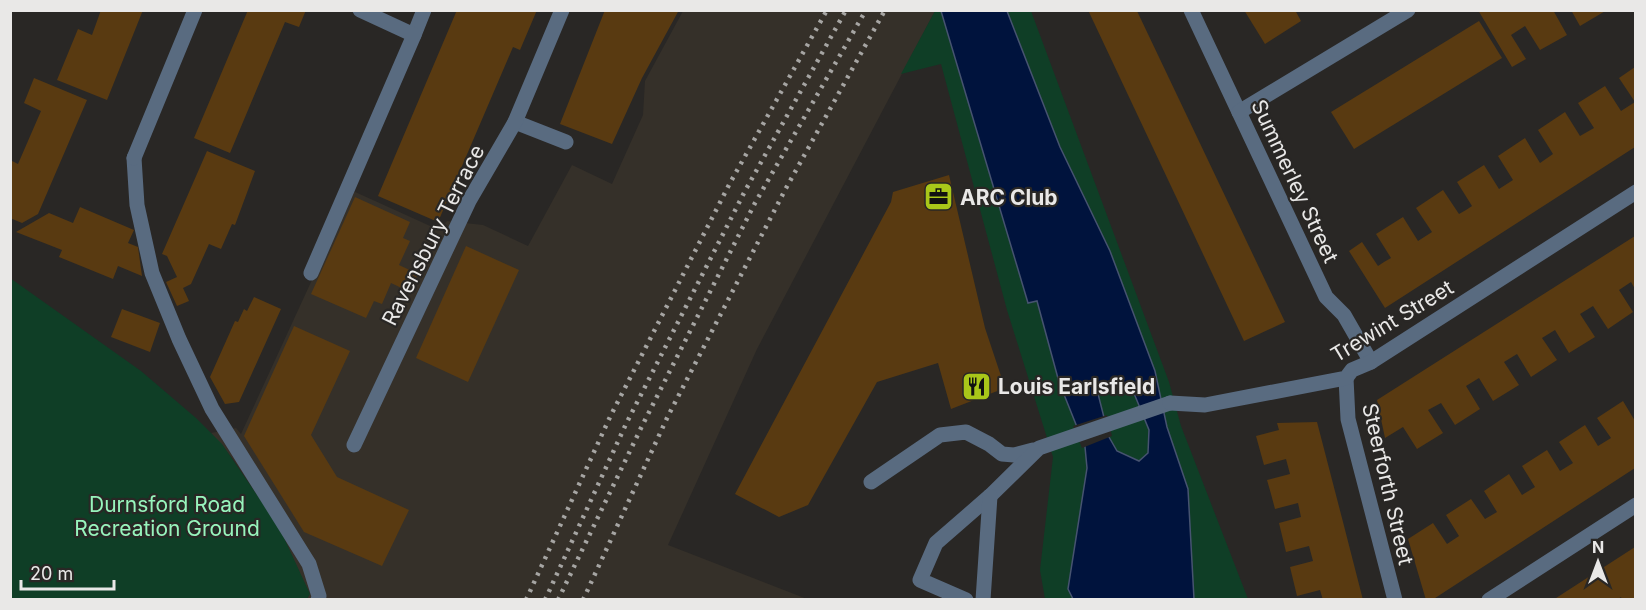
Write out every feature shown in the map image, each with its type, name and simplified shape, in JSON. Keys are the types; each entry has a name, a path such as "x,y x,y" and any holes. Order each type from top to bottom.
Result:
{"street":[{"path":"195,10 134,158 137,205 156,284 212,409 309,564 319,596 318,600"},
{"path":"360,10 414,34"},
{"path":"310,273 424,10"},
{"name":"Ravensbury Terrace","path":"354,445 469,201 514,122 562,10"},
{"name":"Summerley Street","path":"1191,10 1326,297 1344,315 1371,362"},
{"path":"1239,112 1408,10"},
{"path":"514,122 566,142"},
{"name":"Trewint Street","path":"871,482 940,435 966,432 1002,454 1014,455 1170,403 1205,405 1346,378 1352,370 1371,362 1635,192"},
{"name":"Steerforth Street","path":"1346,378 1348,419 1395,600"},
{"path":"966,600 920,580 936,543 990,496 1039,448"},
{"path":"983,600 990,496"},
{"path":"1489,600 1635,505"}],"shaded area":[{"path":"683,11 935,11 757,349 668,545 807,599 307,599 309,594 279,527 233,459 211,433 236,428 241,434 353,191 439,230 447,221 483,225 528,246 572,165 612,184 643,115 645,81"}],"green space":[{"path":"935,11 941,11 1028,303 1037,301 1055,368 1110,251 1060,147 1007,11 1031,11 1169,382 1181,426 1248,599 1045,599 1040,570 1053,457 1007,310 941,64 901,74"},
{"name":"Durnsford Road Recreation Ground","path":"10,278 141,371 196,418 222,444 279,527 310,594 307,599 11,599"}],"water":[{"path":"941,11 1007,11 1060,147 1110,251 1155,371 1167,427 1188,489 1194,599 1073,599 1068,589 1087,468 1085,447 1059,382 1037,301 1028,303","holes":["1131,386 1149,430 1148,453 1139,461 1117,451 1109,437 1097,390"]}],"pier":[{"path":"1107,415 1112,436 1082,448 1073,426"}],"building":[{"path":"101,10 143,10 107,100 57,80 78,29 92,35"},
{"path":"248,10 306,10 299,27 285,22 230,153 194,138"},
{"path":"457,10 537,10 520,50 513,47 438,222 378,196"},
{"path":"605,10 679,10 642,78 612,144 560,124"},
{"path":"1088,10 1137,11 1285,322 1244,341"},
{"path":"1244,10 1295,10 1301,21 1265,44"},
{"path":"1478,10 1553,10 1567,35 1540,50 1525,26 1511,35 1526,59 1512,67"},
{"path":"1571,10 1607,10 1580,26"},
{"path":"1479,21 1502,58 1354,149 1331,112"},
{"path":"1635,67 1635,102 1619,78"},
{"path":"34,78 87,100 38,214 22,223 10,218 10,160 18,164 41,111 24,103"},
{"path":"1605,86 1621,111 1635,102 1635,147 1385,308 1349,251 1362,242 1378,266 1391,258 1376,234 1403,217 1418,241 1432,232 1416,208 1443,190 1459,214 1466,210 1472,206 1457,182 1484,165 1499,189 1513,180 1498,156 1525,138 1540,163 1553,154 1538,130 1565,112 1580,136 1594,128 1578,103"},
{"path":"207,151 255,171 235,225 232,224 221,249 209,244 191,284 183,288 189,301 177,306 166,282 177,277 167,256 162,254"},
{"path":"949,175 985,328 1005,388 951,409 938,363 877,382 808,505 779,517 735,494 891,202 893,192"},
{"path":"355,197 410,222 403,238 410,241 399,265 418,274 410,292 391,283 382,304 374,301 366,318 311,294"},
{"path":"80,207 134,230 128,243 138,247 142,276 118,266 113,279 59,257 62,250 16,232 49,213 73,223"},
{"path":"1635,236 1635,289 1631,282 1619,290 1633,312 1608,329 1593,306 1580,314 1595,337 1569,353 1555,330 1542,338 1557,360 1531,377 1517,354 1504,362 1519,385 1493,401 1479,378 1466,386 1480,409 1455,425 1441,403 1428,410 1443,433 1417,449 1403,427 1385,438 1377,400"},
{"path":"466,246 519,270 468,382 416,358"},
{"path":"254,297 281,309 239,402 225,404 210,377 235,321 238,322 244,309 247,311"},
{"path":"122,309 160,323 150,352 111,337"},
{"path":"294,326 350,351 311,435 337,477 409,510 382,566 304,532 244,436"},
{"path":"1623,401 1635,421 1635,468 1432,600 1426,600 1408,539 1433,523 1447,544 1459,536 1446,515 1471,499 1485,519 1497,512 1484,491 1509,474 1522,495 1535,487 1522,466 1547,450 1560,471 1573,463 1559,442 1585,425 1598,446 1611,438 1597,418"},
{"path":"1317,422 1363,600 1323,600 1320,590 1297,596 1290,567 1313,561 1309,546 1286,552 1279,523 1301,517 1298,503 1275,509 1267,480 1290,474 1286,459 1264,465 1256,436 1279,430 1277,423"},
{"path":"1635,547 1635,600 1622,600 1621,597 1617,600 1553,600"}],"railway":[{"path":"526,600 610,417 730,183 827,10"},
{"path":"545,600 626,424 745,191 846,10"},
{"path":"558,600 642,426 755,203 866,10"},
{"path":"583,600 668,416 785,190 885,10"}],"place":[{"name":"ARC Club","path":"939,197"},
{"name":"Louis Earlsfield","path":"977,386"}]}
